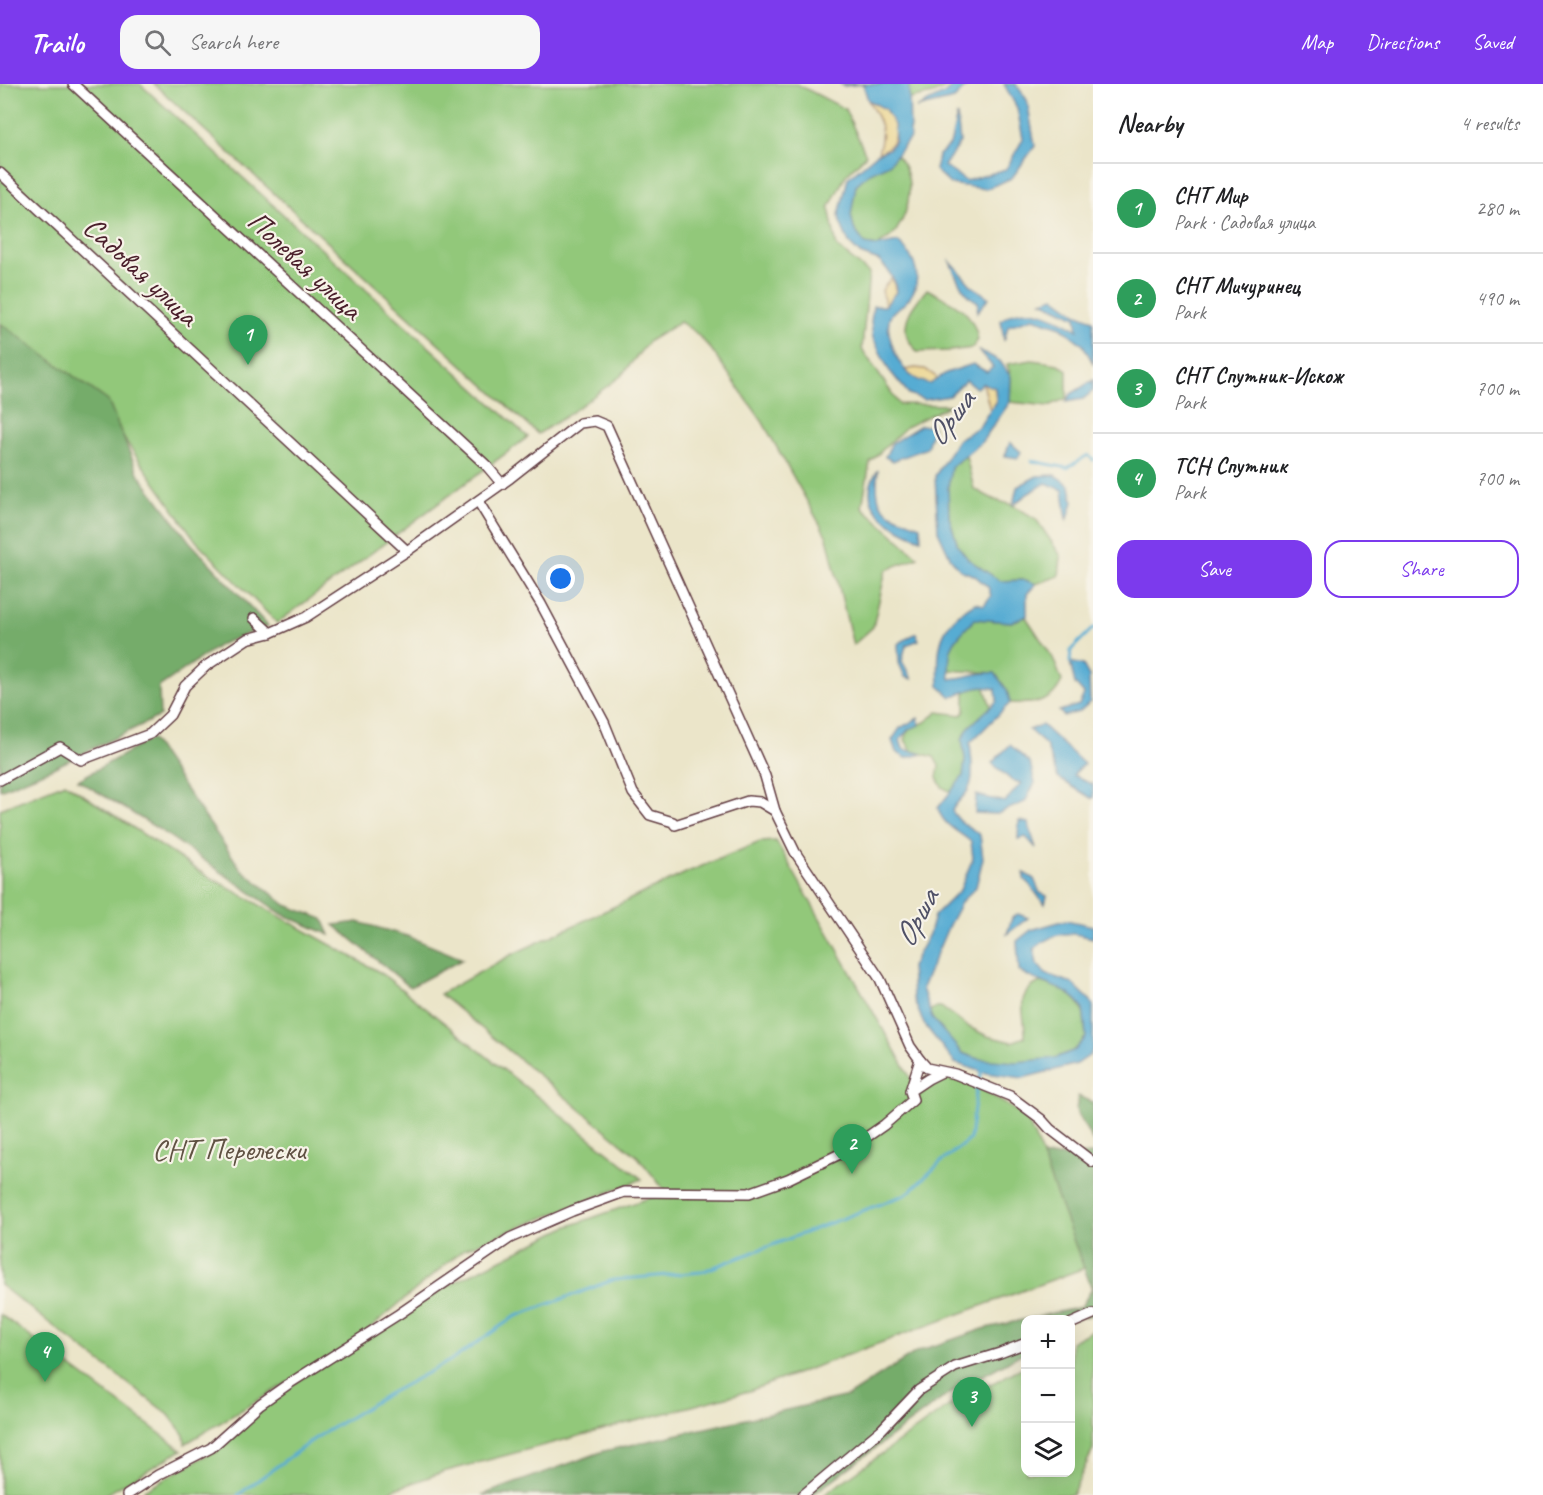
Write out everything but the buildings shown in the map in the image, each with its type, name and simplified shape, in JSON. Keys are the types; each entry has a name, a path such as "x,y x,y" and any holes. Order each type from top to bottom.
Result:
{"street":[{"name":"Полевая улица","path":"73,84 486,465 502,484"},
{"name":"Садовая улица","path":"0,173 407,552"},
{"path":"0,780 60,747 81,760 150,734 170,715 185,686 206,666 247,639 270,633 306,616 407,552 502,484 580,423 595,422 607,426 765,776 775,811 795,852 880,979 910,1046 927,1068 955,1074 1010,1096 1093,1162"},
{"path":"478,501 541,604 604,722 633,793 650,815 673,822 675,825 748,801 760,802 775,811"},
{"path":"254,618 270,633"},
{"path":"127,1495 158,1475 211,1448 260,1404 287,1385 399,1314 510,1238 572,1211 624,1192 749,1193 788,1179 848,1150 884,1125 913,1100 910,1091 920,1060"},
{"path":"910,1091 928,1078 942,1072"},
{"path":"1075,1322 1093,1314"},
{"path":"803,1495 882,1429 919,1389 955,1367 1021,1345"}],"green space":[{"path":"0,84 140,84 528,437 277,623 196,541 94,396 0,334"},
{"path":"154,84 797,84 845,109 866,155 846,175 829,208 837,247 869,273 862,349 899,404 950,405 906,427 870,462 862,507 918,557 886,570 873,627 853,645 827,537 762,421 711,349 695,332 680,322 649,341 621,376 538,434"},
{"path":"909,84 952,84 933,94 909,99"},
{"path":"896,155 907,172 909,182 905,213 896,231 890,237 877,246 865,244 854,229 851,215 856,185 868,174 889,164"},
{"path":"927,289 966,313 978,340 972,348 917,352 908,338 906,322 911,310"},
{"path":"0,323 108,401 139,475 190,542 268,626 221,644 159,687 160,716 53,768 0,790"},
{"path":"1032,360 1058,364 1067,370 1067,398 1049,406 1010,402 1011,377 1007,364"},
{"path":"966,456 974,489 995,500 1013,505 1036,519 1061,556 1059,576 1036,584 1025,580 1000,581 968,559 958,546 949,517 948,488 951,467"},
{"path":"1026,617 1053,658 1062,681 1053,695 1034,703 1010,703 1007,690 995,673 949,670 948,651 975,619 1011,622"},
{"path":"984,685 991,707 969,727 962,739 965,759 963,776 951,792 942,787 937,778 939,766 934,757 912,751 905,740 909,729 925,722 938,712 962,715 965,711 965,691"},
{"path":"151,739 241,869 286,905 323,919 330,935 282,914 160,830 78,780"},
{"name":"СНТ Перелески","path":"65,783 199,871 381,973 642,1179 464,1249 350,1345 185,1444 184,1435 169,1415 0,1285 0,809"},
{"path":"776,841 913,1082 955,1072 1026,1117 1090,1266 749,1391 443,1472 395,1489 387,1495 147,1495 144,1490 214,1451 285,1389 443,1288 566,1227 666,1192 638,1157 440,994 511,955 690,871 760,842"},
{"path":"358,922 407,936 463,959 410,987 334,925"},
{"path":"1040,982 1069,994 1078,1002 1082,1010 1086,1037 1075,1050 1063,1056 1018,1062 973,1058 955,1046 931,1018 929,1011 941,1007 967,1026 987,1036 1012,1042 1025,1037 1023,999 1031,987"},
{"path":"1078,1096 1093,1102 1093,1142 1076,1110"},
{"path":"1093,1154 1093,1315 1075,1319 1075,1315 1045,1315 1081,1307 1092,1289 1042,1157"},
{"path":"0,1314 182,1450 105,1495 0,1495"},
{"path":"1021,1320 1021,1354 946,1396 812,1495 482,1495 604,1451 848,1396 916,1352 986,1328"},
{"path":"1093,1330 1093,1449 1072,1495 824,1495 949,1406 1021,1368 1021,1477 1075,1477 1075,1340"}],"sand":[{"path":"868,100 886,109 895,128 890,145 878,153 882,137 881,125"},
{"path":"892,277 896,292 885,306 882,290"},
{"path":"925,369 939,379 931,385 916,380 905,370"},
{"path":"983,383 995,388 996,401 990,410"}],"water":[{"path":"840,84 863,84 844,86"},
{"path":"863,84 909,84 910,138 889,164 868,174 856,185 851,215 854,229 865,244 877,246 898,242 905,248 914,263 917,280 915,288 905,303 892,313 889,321 890,336 898,359 911,376 930,384 946,373 973,364 987,372 993,367 979,351 981,351 1000,361 1011,377 1010,402 981,443 951,467 948,488 949,517 958,546 968,559 1000,581 1025,580 1036,584 1027,594 1027,616 1011,622 975,619 956,640 951,651 950,679 995,673 1007,690 1010,703 970,743 972,768 970,787 952,811 962,822 980,835 983,858 976,887 962,901 949,925 922,988 932,1018 962,1053 979,1059 1016,1062 1055,1058 1075,1050 1086,1037 1082,1007 1077,1000 1062,990 1019,971 1017,941 1031,930 1066,920 1093,926 1093,938 1062,934 1048,939 1034,949 1037,964 1046,974 1072,983 1091,1001 1093,1048 1090,1055 1077,1064 1023,1078 986,1073 955,1063 924,1024 913,998 911,967 929,934 934,916 960,890 973,858 971,842 947,824 938,808 963,776 965,759 962,739 969,727 997,701 996,689 978,688 951,697 939,686 940,648 947,628 963,611 975,603 984,605 991,596 988,587 975,576 960,570 951,559 938,531 935,476 958,439 979,427 996,401 995,388 983,383 976,388 966,380 949,396 924,400 909,394 889,370 873,338 871,322 873,306 885,306 896,292 895,282 879,261 860,254 849,243 839,215 848,178 878,153 889,149 895,140 894,125 885,109 868,100"},
{"path":"955,84 969,84 954,99 916,108 944,94"},
{"path":"1004,84 1016,84 1027,100 1035,146 1012,178 986,189 950,184 935,170 938,156 950,145 957,115 960,142 944,166 966,181 1006,169 1023,139 1017,108"},
{"path":"949,260 971,285 989,298 977,312 978,302 963,289"},
{"path":"1054,297 1076,313 1093,320 1093,363 1083,345 1061,327 1033,318 1008,326 1004,341 1001,320 1020,312 1030,311 1050,316 1078,330 1076,317 1042,301"},
{"path":"1093,380 1093,391 1083,399 1066,402 1071,394"},
{"path":"921,425 933,427 927,448 893,461 885,457 892,443"},
{"path":"1010,442 1021,452 1018,458 1005,456"},
{"path":"878,470 877,484 880,502 890,513 920,526 921,539 888,522 873,505 870,494 871,483"},
{"path":"1055,475 1070,486 1073,502 1067,521 1063,490 1046,483 1013,505 1017,487 1037,476"},
{"path":"916,633 919,640 906,645 902,661 912,679 905,677 899,663 898,644"},
{"path":"1070,662 1083,665 1089,676 1090,702 1079,712 1064,716 1059,711 1079,705 1084,694 1075,684"},
{"path":"918,718 920,725 909,729 900,740 903,749 922,754 906,758 896,752 892,740 900,728"},
{"path":"1042,725 1084,764 1073,775 1093,783 1093,798 1058,778 1046,745 1029,730"},
{"path":"1010,745 1030,763 1035,783 1025,802 997,814 975,813 976,795 1005,802 1021,783 1011,780 992,763"},
{"path":"1019,821 1028,823 1036,848 1026,837 1018,839"},
{"path":"1024,873 1034,879 1040,893 1047,896 1045,904 1024,879"},
{"path":"1018,914 1028,918 1007,934 1012,918"}],"waterway":[{"path":"1032,461 1067,468 1088,455 1093,460"},
{"path":"1070,662 1071,650 1093,628"},
{"path":"980,1078 983,1068"},
{"path":"238,1495 314,1439 388,1394 455,1358 514,1317 613,1280 701,1272 907,1194 970,1139 977,1085"}],"place":[{"name":"СНТ Мир","path":"248,365"},
{"name":"СНТ Мичуринец","path":"852,1174"},
{"name":"ТСН Спутник","path":"45,1382"},
{"name":"СНТ Спутник-Искож","path":"972,1427"}],"water label":[{"name":"Орша","path":"950,418"},
{"name":"Орша","path":"916,918"}]}
